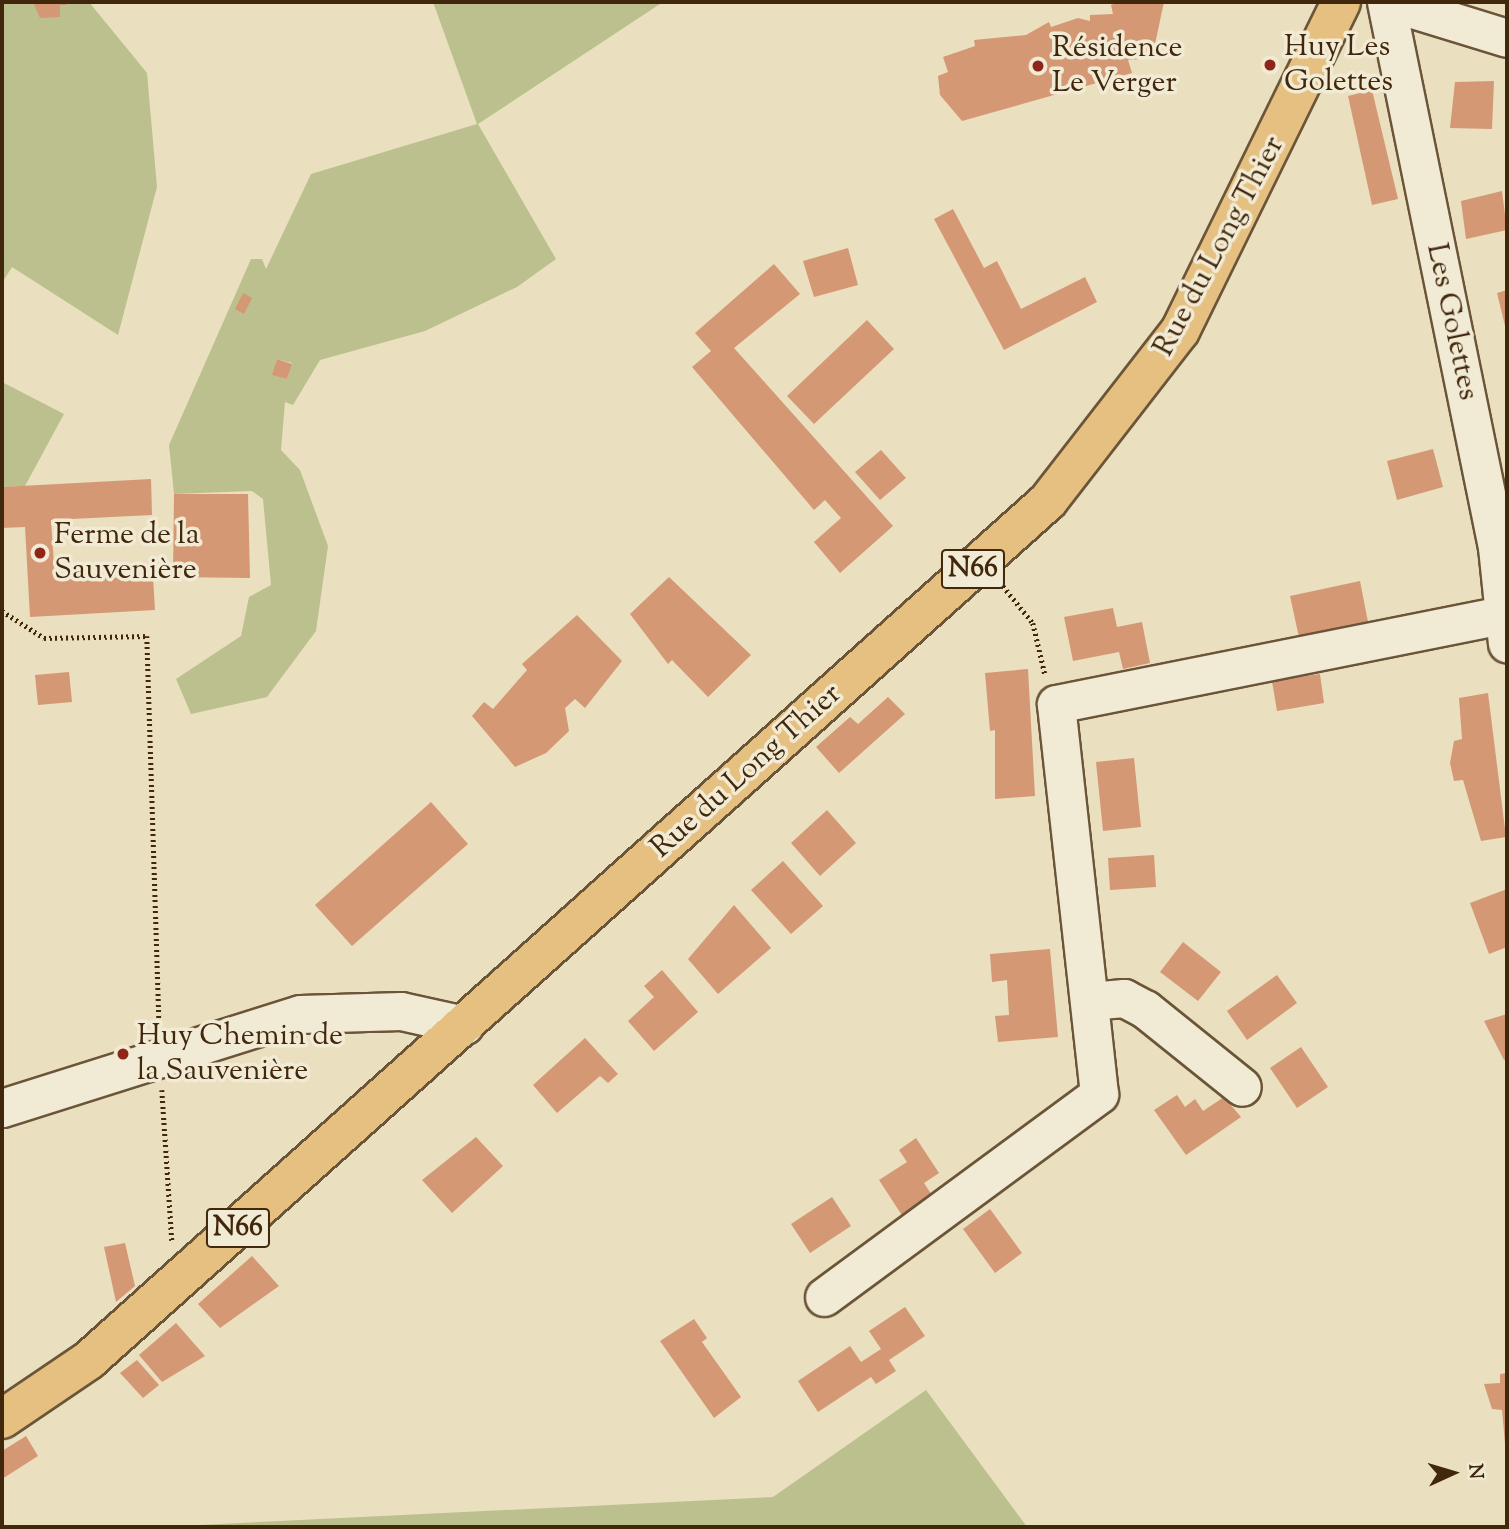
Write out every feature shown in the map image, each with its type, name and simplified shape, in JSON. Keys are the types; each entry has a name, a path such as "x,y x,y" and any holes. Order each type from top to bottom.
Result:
{"main road":[{"name":"Rue du Long Thier","path":"2,1419 89,1360 1048,501 1180,331 1341,2"}],"street":[{"path":"1388,2 1507,38"},
{"name":"Les Golettes","path":"1388,2 1502,547 1505,629"},
{"path":"824,1297 1099,1094 1056,704 1505,629"},
{"path":"1089,1001 1125,998 1145,1009 1242,1087"},
{"path":"2,1108 300,1014 401,1011 464,1025"}],"path":[{"path":"983,559 1033,623 1056,704"},
{"path":"2,611 44,638 146,636 160,1060 174,1285"}],"green space":[{"path":"2,2 89,2 147,73 157,187 118,335 12,267 2,283"},
{"path":"433,2 663,2 478,124 556,259 517,287 425,331 320,360 293,405 285,402 281,450 300,470 328,546 316,631 267,697 191,714 176,679 241,636 249,597 271,585 263,499 252,491 174,494 169,445 251,259 262,259 266,269 311,174 477,124","holes":["277,359 292,363 287,379 273,374"]},
{"path":"2,382 64,414 25,486 2,487"},
{"path":"926,1390 1027,1527 157,1527 773,1497"}],"building":[{"path":"33,2 67,2 67,5 60,5 60,17 40,18"},
{"name":"Résidence Le Verger","path":"1119,2 1164,2 1152,58 1128,60 1132,73 962,121 940,95 938,76 948,72 943,57 975,46 974,40 1026,35 1049,22 1051,27 1078,18 1090,21 1090,15 1113,14 1111,5"},
{"path":"1494,81 1492,129 1450,128 1455,82"},
{"path":"1372,90 1398,199 1372,205 1348,96"},
{"path":"1502,191 1507,230 1466,239 1461,201"},
{"path":"953,209 984,268 997,261 1021,309 1085,277 1097,302 1004,350 934,219"},
{"path":"848,248 858,285 814,297 803,261"},
{"path":"774,264 800,294 734,348 893,526 840,573 814,542 841,518 825,500 814,510 692,367 711,351 695,333"},
{"path":"1507,290 1507,329 1506,330 1497,293"},
{"path":"243,293 252,298 244,314 235,309"},
{"path":"867,320 894,349 814,424 787,396"},
{"path":"277,359 292,364 287,379 272,375"},
{"path":"1433,449 1443,487 1397,500 1387,461"},
{"path":"881,450 906,478 880,500 855,472"},
{"name":"Ferme de la Sauvenière","path":"151,479 152,515 51,520 55,579 153,577 155,610 30,617 25,527 2,528 2,487"},
{"path":"174,494 248,494 250,578 173,577"},
{"path":"669,577 751,655 708,697 672,660 668,664 630,614"},
{"path":"1360,581 1369,627 1300,642 1290,596"},
{"path":"1113,608 1117,627 1142,622 1150,663 1123,669 1119,652 1073,661 1064,617"},
{"path":"577,615 622,661 585,708 575,699 565,708 569,731 546,753 515,767 472,716 484,702 493,709 527,670 522,664"},
{"path":"1028,669 1035,796 995,799 995,730 990,731 985,673"},
{"path":"69,672 72,702 38,705 35,675"},
{"path":"1320,674 1324,703 1277,711 1272,681"},
{"path":"1488,693 1506,837 1481,841 1463,780 1454,781 1450,763 1454,741 1462,739 1459,698"},
{"path":"888,697 905,714 839,773 816,747 850,717 858,724"},
{"path":"1134,758 1141,827 1103,831 1096,762"},
{"path":"431,802 468,844 352,946 315,905"},
{"path":"827,810 856,843 820,876 791,843"},
{"path":"1154,855 1156,887 1110,890 1108,858"},
{"path":"783,861 823,906 791,934 751,890"},
{"path":"1507,889 1507,947 1489,954 1470,903"},
{"path":"734,905 771,948 718,994 688,959"},
{"path":"1183,942 1221,972 1198,1001 1160,972"},
{"path":"1050,949 1058,1037 998,1042 995,1016 1009,1015 1007,980 992,982 990,954"},
{"path":"662,970 698,1012 654,1051 628,1021 654,997 644,986"},
{"path":"1277,975 1297,1003 1247,1040 1227,1011"},
{"path":"1507,1014 1507,1059 1504,1060 1484,1021"},
{"path":"585,1038 618,1074 608,1083 600,1076 557,1113 533,1085"},
{"path":"1301,1047 1328,1087 1297,1108 1270,1068"},
{"path":"1177,1095 1185,1107 1195,1099 1203,1111 1224,1097 1241,1117 1186,1155 1154,1110"},
{"path":"476,1137 503,1166 452,1213 422,1180"},
{"path":"916,1138 939,1173 924,1183 937,1203 907,1223 879,1180 907,1162 899,1150"},
{"path":"832,1197 851,1226 810,1253 791,1224"},
{"path":"990,1209 1022,1253 995,1273 963,1229"},
{"path":"125,1243 135,1286 116,1302 104,1247"},
{"path":"252,1256 279,1286 220,1328 198,1304"},
{"path":"905,1307 925,1336 889,1360 896,1371 876,1384 871,1377 818,1412 798,1381 850,1346 861,1362 881,1349 869,1331"},
{"path":"694,1319 707,1338 702,1342 741,1397 714,1418 660,1341"},
{"path":"176,1323 205,1356 162,1382 139,1355"},
{"path":"137,1360 159,1385 143,1398 120,1373"},
{"path":"1507,1373 1505,1444 1502,1410 1492,1409 1484,1384 1500,1383 1500,1374"},
{"path":"26,1436 38,1456 2,1479 2,1451"}],"place":[{"name":"Huy Les Golettes","path":"1270,65"},
{"name":"Résidence Le Verger","path":"1038,66"},
{"name":"Ferme de la Sauvenière","path":"40,553"},
{"name":"Huy Chemin de la Sauvenière","path":"123,1054"}]}
